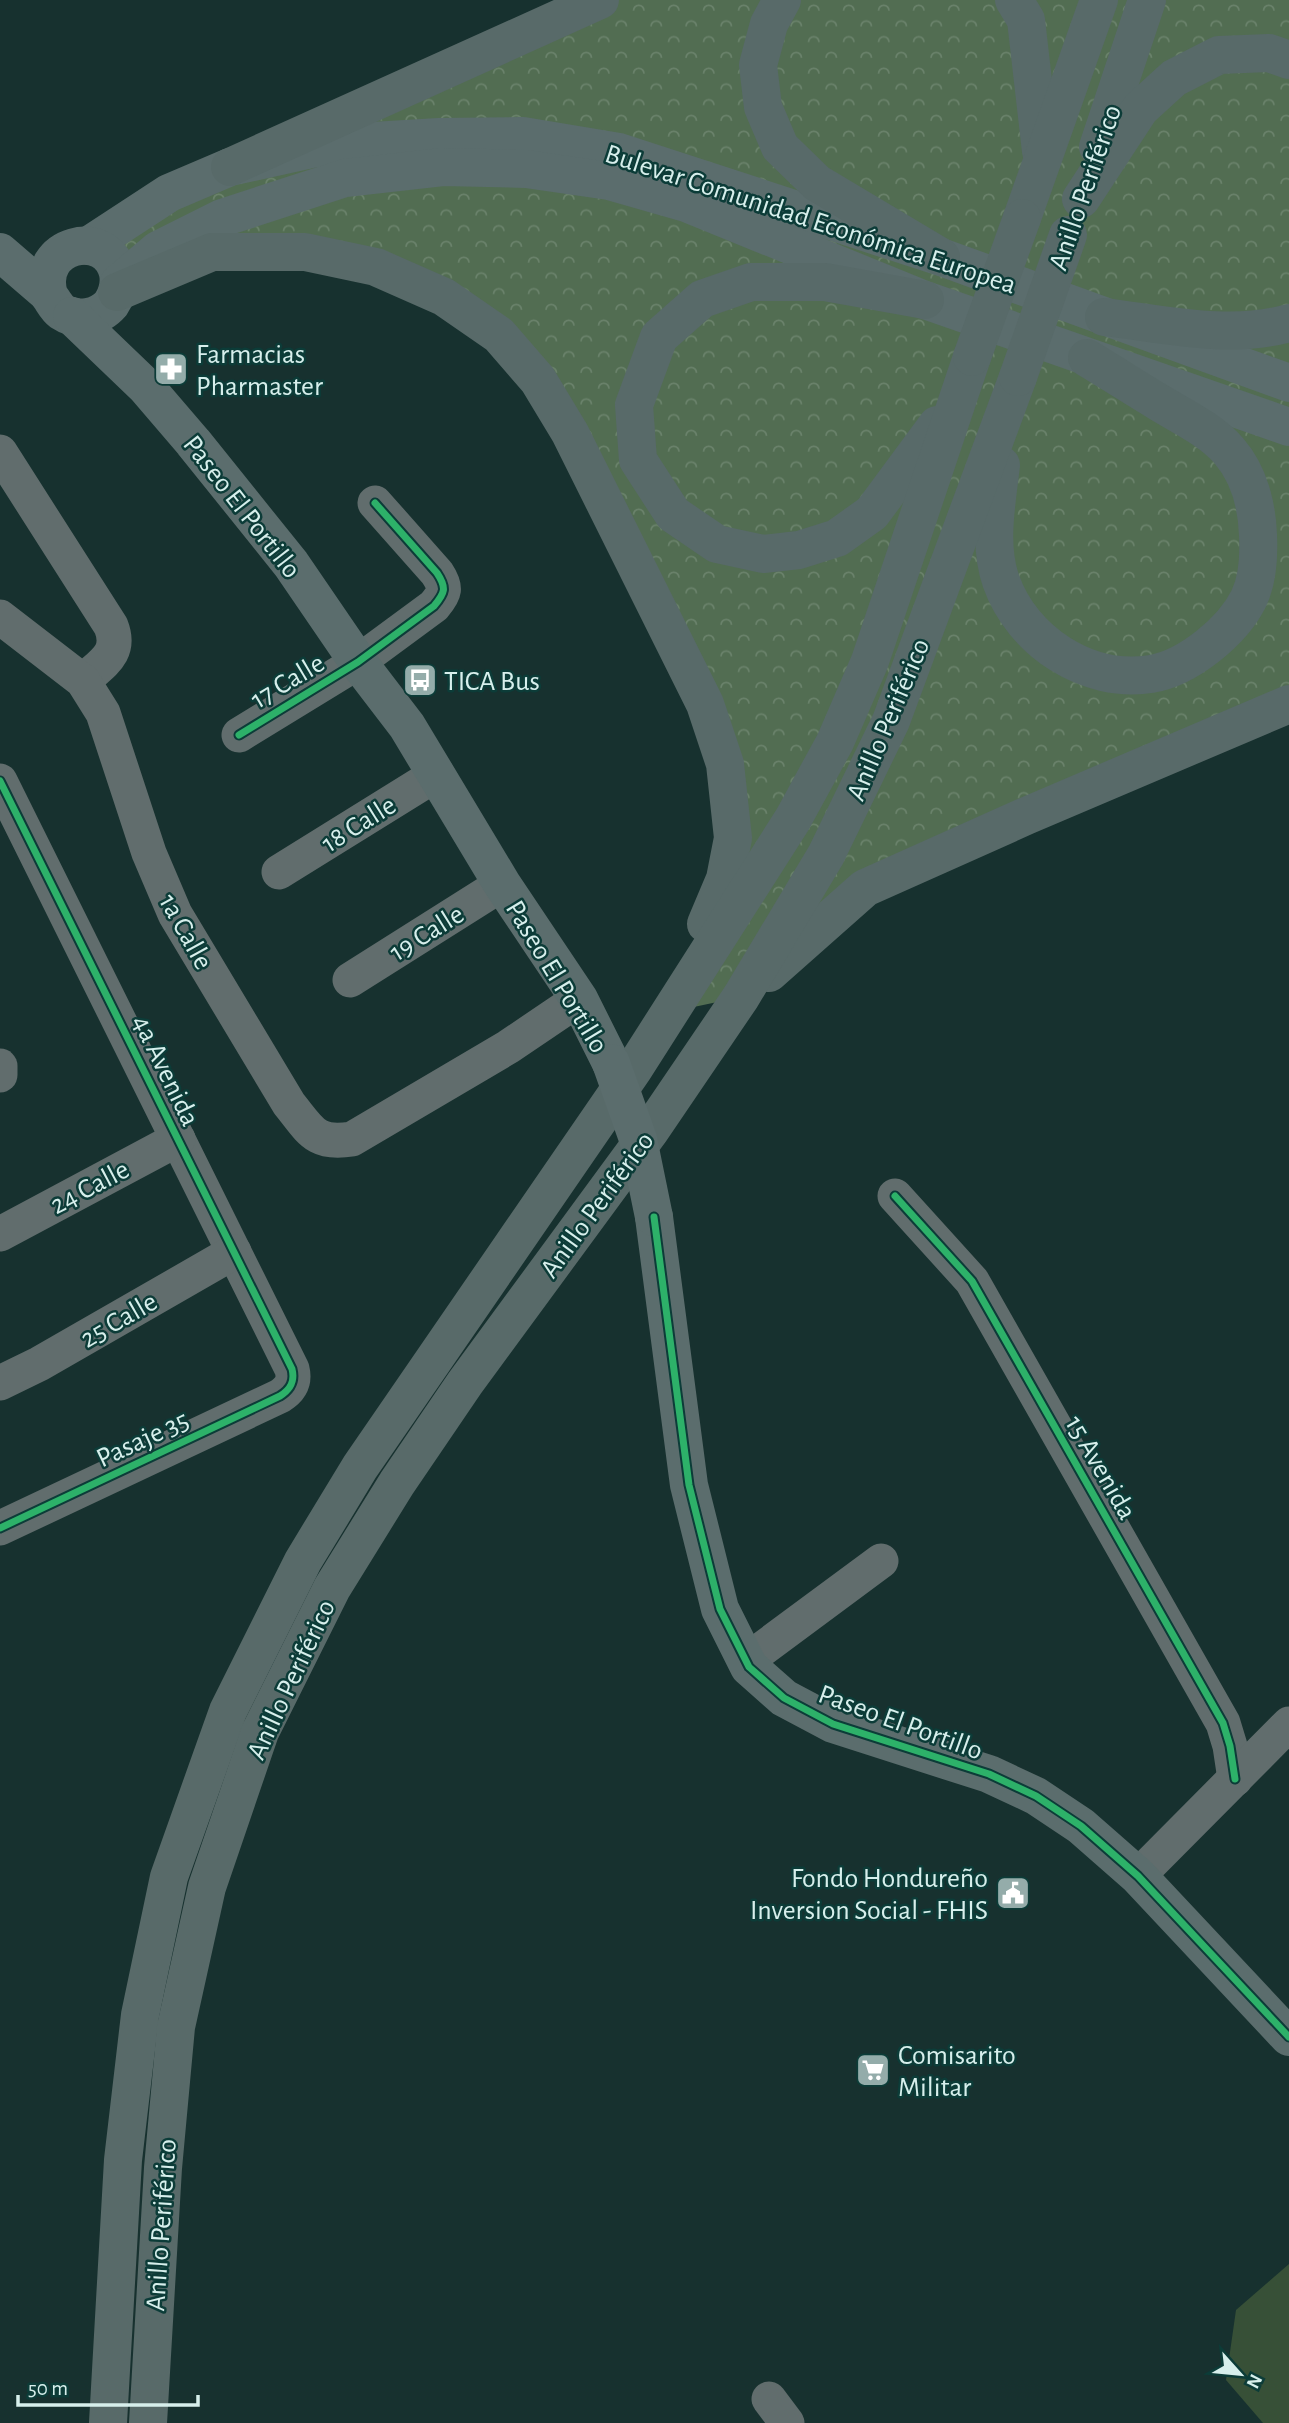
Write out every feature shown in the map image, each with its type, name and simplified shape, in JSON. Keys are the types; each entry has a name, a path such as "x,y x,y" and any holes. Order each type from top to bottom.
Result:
{"highway":[{"path":"230,167 600,0"},
{"path":"782,0 769,24 758,65 762,107 780,147 817,183 941,257"},
{"path":"1014,0 1026,20 1042,160"},
{"name":"Anillo Periférico","path":"108,2423 123,2160 140,2015 169,1877 228,1711 303,1561 360,1467 670,1012 793,819 835,742 870,661 958,394 1099,0"},
{"name":"Anillo Periférico","path":"148,2423 163,2168 176,2027 207,1887 260,1732 332,1588 397,1483 465,1383 650,1131 741,997 827,855 891,721 1012,394 1147,0"},
{"path":"1081,199 1140,109 1174,78 1219,55 1269,53 1289,60"},
{"path":"116,292 212,252 305,252 376,267 444,298 499,335 538,380 570,433 705,704 726,764 733,838 725,879 670,1012"},
{"path":"925,300 825,282 751,282 702,299 659,337 634,405 638,460 673,514 717,544 763,554 799,550 837,538 872,513 958,394"},
{"path":"1104,317 1234,332 1289,323"},
{"path":"1012,394 994,534 1000,579 1017,615 1042,642 1078,665 1116,674 1152,674 1189,659 1224,634 1249,597 1259,558 1257,516 1246,477 1229,451 1199,426 1087,358"},
{"path":"741,997 865,888 1289,704"}],"main road":[{"name":"Bulevar Comunidad Económica Europea","path":"78,247 169,193 230,167 338,143 439,137 523,136 619,152 941,257 1289,383"},
{"name":"Bulevar Comunidad Económica Europea","path":"116,292 158,250 222,218 345,178 443,167 526,169 609,181 685,203 925,300 1289,427"},
{"path":"0,237 78,247 104,253 115,266 116,292 94,316 60,305 47,281 49,268 57,256 78,247"},
{"name":"Paseo El Portillo","path":"0,252 145,386 291,564 358,662 407,726 502,884 579,999 611,1063 638,1139 654,1217 689,1485 720,1609 749,1667 784,1698 833,1724 989,1774 1035,1796 1081,1826 1138,1876 1289,2037"},
{"name":"Paseo El Portillo","path":"116,292 133,361 145,386"}],"street":[{"path":"0,452 111,626 116,639 115,648 83,681 0,617"},
{"name":"17 Calle","path":"239,735 358,662 434,606 444,594 445,584 437,573 375,503"},
{"name":"1a Calle","path":"83,681 103,713 149,853 175,914 289,1104 312,1132 330,1142 352,1139 508,1047 579,999"},
{"name":"18 Calle","path":"279,872 437,774"},
{"name":"4a Avenida","path":"0,781 292,1369 294,1379"},
{"name":"19 Calle","path":"350,980 502,884"},
{"name":"24 Calle","path":"0,1234 178,1139"},
{"name":"15 Avenida","path":"895,1196 972,1281 1223,1723 1235,1779"},
{"name":"25 Calle","path":"0,1383 39,1364 234,1252"},
{"name":"Pasaje 35","path":"0,1528 280,1396 288,1391 294,1379"},
{"path":"746,1661 881,1561"},
{"path":"1138,1876 1289,1724"}],"green space":[{"path":"600,0 1289,0 1289,704 865,888 741,997 670,1012 725,879 725,764 538,380 376,267 105,253 169,193"},
{"path":"1289,2264 1289,2423 1263,2423 1226,2380 1236,2310"}],"cycle path":[{"path":"239,735 358,662 434,606 441,597 443,587 437,573 375,503"},
{"path":"0,781 292,1369 293,1377 287,1391 280,1396 0,1528"},
{"path":"895,1196 972,1281 1223,1723 1235,1779"},
{"path":"654,1217 689,1485 720,1609 749,1667 784,1698 833,1724 989,1774 1036,1796 1081,1826 1138,1876 1289,2037"}],"place":[{"name":"Farmacias Pharmaster","path":"171,369"},
{"name":"TICA Bus","path":"420,680"},
{"name":"Fondo Hondureño Inversion Social - FHIS","path":"1013,1893"},
{"name":"Comisarito Militar","path":"873,2070"}]}
